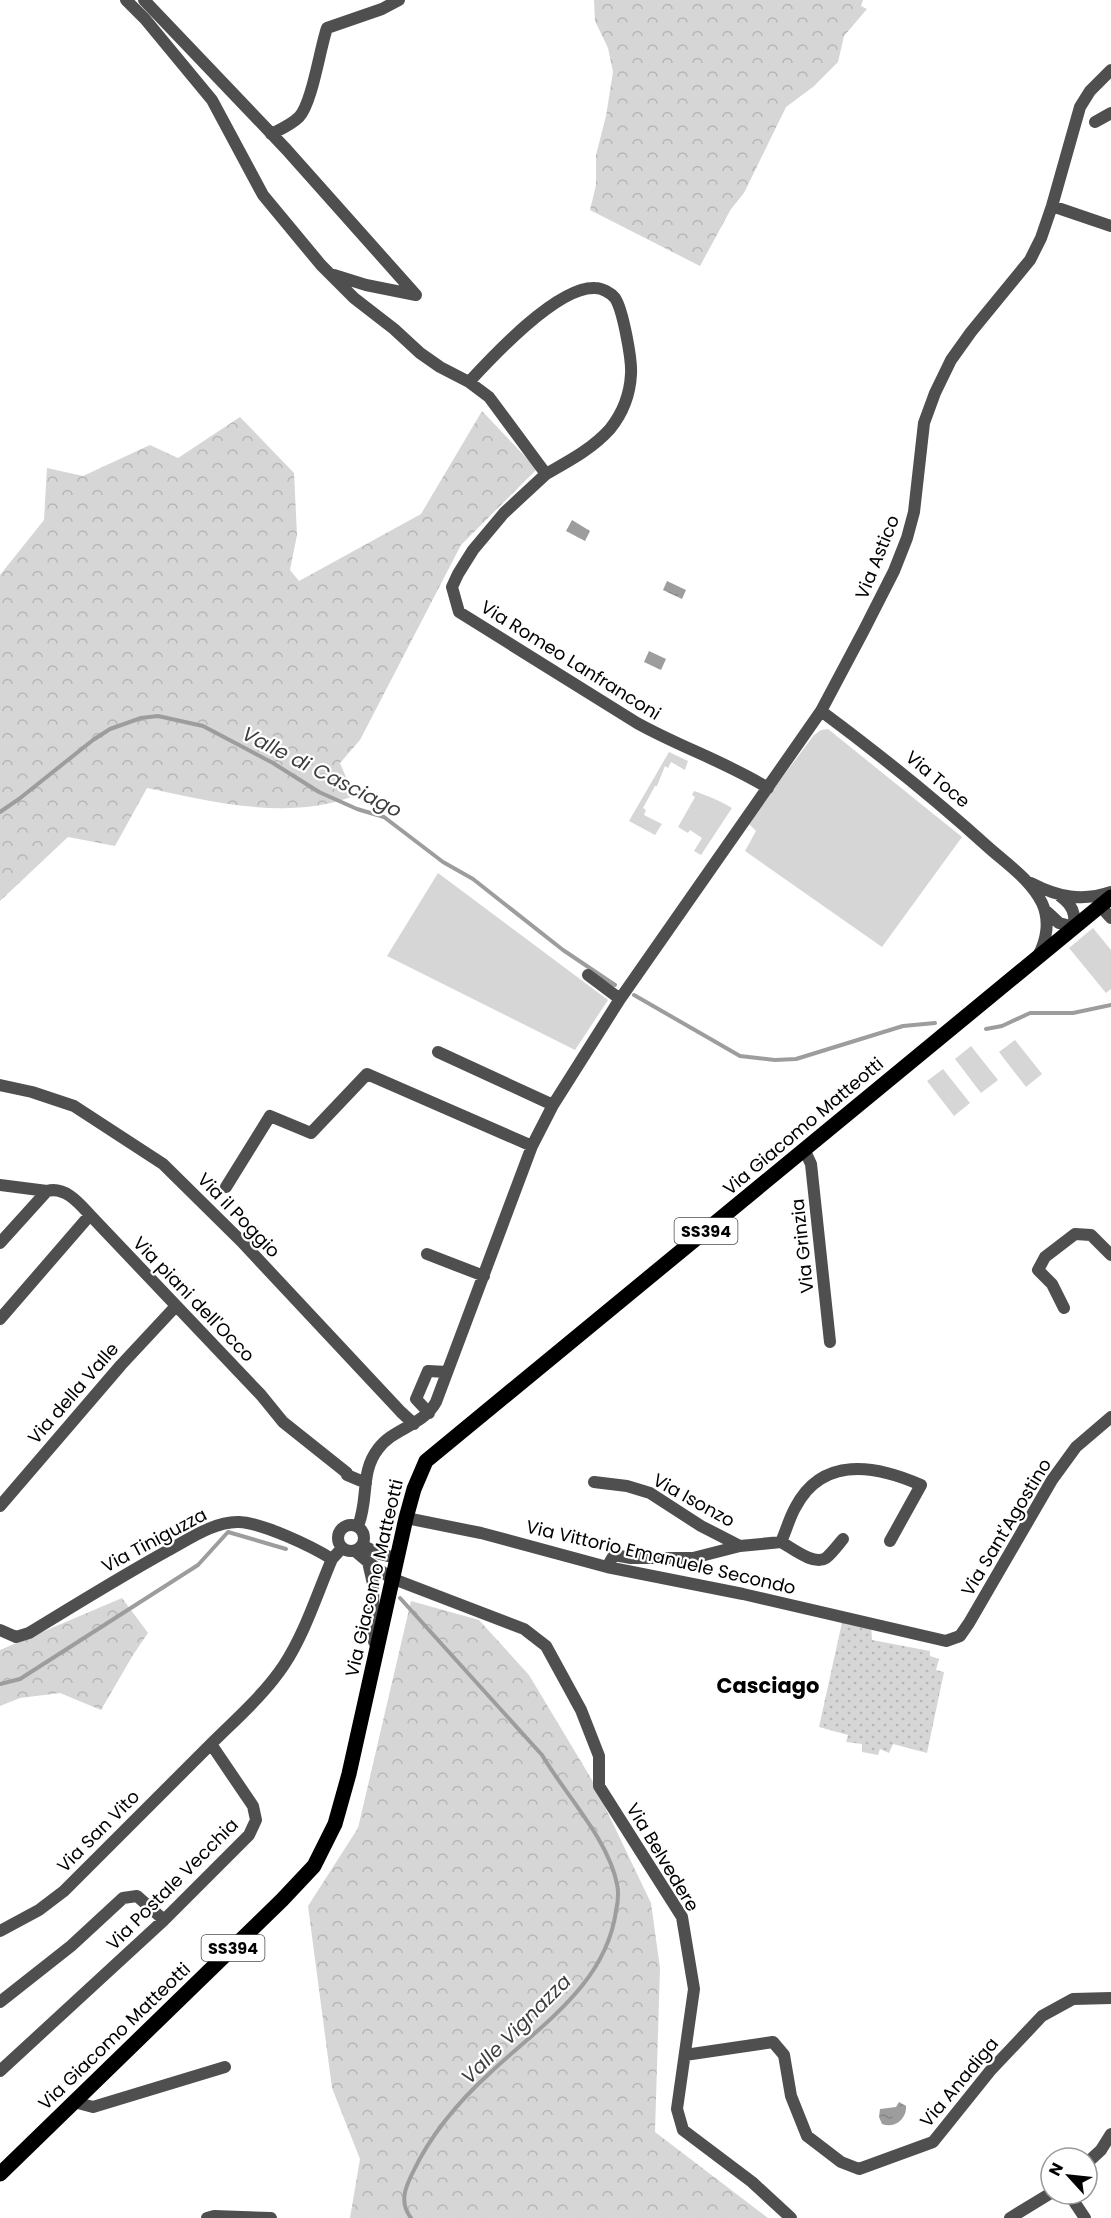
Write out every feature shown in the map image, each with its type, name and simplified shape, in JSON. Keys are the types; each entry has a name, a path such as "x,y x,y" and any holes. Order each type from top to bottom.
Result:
{"main road":[{"name":"SS394","path":"1038,958 1106,901"},
{"name":"Via Giacomo Matteotti","path":"0,2174 282,1900 314,1866 335,1824 349,1774 406,1518 421,1470 432,1456 1038,958"}],"street":[{"path":"126,0 145,19 212,100 263,195 330,274 354,298 420,353 440,367 469,382 489,397 546,474"},
{"path":"144,0 271,134 416,295 366,285 330,274"},
{"path":"271,134 287,126 301,115 311,89 327,28 382,9 399,0"},
{"name":"Via Astico","path":"429,1413 436,1402 532,1146 553,1105 620,999 821,711 864,630 907,538 914,512 924,423 935,393 951,360 971,332 1030,261 1052,206 1080,107 1090,91 1111,70"},
{"path":"1095,122 1111,113"},
{"path":"1052,206 1111,226"},
{"name":"Via Romeo Lanfranconi","path":"469,382 494,356 557,301 576,291 596,288 606,291 615,298 622,315 631,374 626,403 610,429 580,455 546,474 504,513 473,550 452,587 459,612 659,736 748,775 768,788"},
{"name":"Via Toce","path":"821,711 921,787 1027,882 1054,920 1074,927"},
{"name":"Via Toce","path":"1027,882 1059,896 1071,898 1092,897 1111,892"},
{"path":"1059,896 1072,907 1074,927"},
{"path":"1106,901 1111,918"},
{"path":"1038,958 1045,941 1047,918 1045,910"},
{"path":"588,975 620,999"},
{"path":"438,1052 553,1105"},
{"path":"226,1187 270,1116 311,1133 367,1074 532,1146"},
{"name":"Via il Poggio","path":"0,1085 32,1092 74,1106 163,1164 241,1241 414,1424"},
{"name":"Via Grinzia","path":"804,1149 811,1164 830,1342"},
{"name":"Via piani dell'Occo","path":"0,1185 47,1191 54,1189 67,1194 90,1215 261,1395 283,1422 347,1475 366,1483"},
{"path":"0,1243 39,1197 47,1191"},
{"path":"0,1319 90,1215"},
{"path":"1064,1308 1052,1284 1038,1270 1045,1257 1075,1234 1091,1235 1111,1255"},
{"path":"427,1254 484,1276"},
{"name":"Via della Valle","path":"0,1506 121,1365 176,1306"},
{"path":"358,1526 365,1507 369,1465 379,1447 390,1437 429,1413 416,1399 428,1371 447,1372"},
{"name":"Via Sant'Agostino","path":"873,1625 946,1641 960,1636 986,1596 1052,1480 1076,1448 1111,1417"},
{"path":"781,1542 796,1506 814,1483 837,1469 857,1468 898,1475 921,1485 890,1541"},
{"name":"Via Isonzo","path":"594,1482 627,1486 650,1493 701,1526 740,1546"},
{"name":"Via Vittorio Emanuele Secondo","path":"406,1518 481,1533 607,1566 743,1594 873,1625"},
{"name":"Via Tiniguzza","path":"0,1630 16,1637 29,1633 116,1580 196,1536 230,1523 238,1522 257,1526 313,1548 332,1559"},
{"path":"359,1548 365,1537 358,1526 350,1524 339,1532 338,1540 346,1551 359,1548 396,1558"},
{"path":"607,1566 614,1555 631,1558 693,1558 740,1546 781,1542 810,1558 819,1560 825,1559 843,1539"},
{"path":"211,1744 266,1688 284,1666 332,1559 342,1548"},
{"name":"Via Belvedere","path":"359,1548 368,1562 392,1578 524,1629 546,1646 580,1710 599,1756 599,1786 682,1917 694,1989 677,2109 682,2130 752,2182 791,2218"},
{"path":"368,1562 373,1584 373,1667"},
{"name":"Via Postale Vecchia","path":"0,2071 164,1920 249,1835 256,1820 253,1806 211,1744"},
{"name":"Via San Vito","path":"0,1931 39,1910 64,1891 211,1744"},
{"path":"0,2002 71,1946 123,1898 137,1896 164,1920"},
{"name":"Via Anadiga","path":"685,2055 773,2042 784,2055 791,2096 807,2136 841,2162 859,2169 933,2142 990,2071 1042,2016 1073,2000 1111,1998"},
{"path":"74,2102 93,2107 225,2067"},
{"path":"1099,2152 1111,2134"},
{"path":"1010,2218 1039,2200"},
{"path":"207,2218 214,2216 272,2218"}],"green space":[{"path":"594,0 863,0 861,6 867,9 844,36 838,62 813,87 786,107 744,193 731,209 700,266 590,210 596,185 596,155 606,116 613,72 608,48 595,21"},
{"path":"482,411 537,469 461,545 360,740 340,763 354,796 303,807 250,807 147,788 115,846 68,837 0,901 0,575 44,520 47,468 83,476 150,445 178,458 240,417 294,473 297,535 290,570 299,581 421,514"},
{"path":"828,729 962,837 882,947 745,851 756,831 748,823 814,735 821,730"},
{"path":"669,752 688,761 685,770 671,762 668,768 665,766 657,786 643,808 646,810 644,815 662,824 655,835 629,821"},
{"path":"694,791 732,808 701,855 694,851 702,838 690,830 688,833 678,827 695,797 692,795"},
{"path":"438,873 608,1000 575,1050 387,956"},
{"path":"1093,928 1111,950 1111,989 1106,993 1069,948"},
{"path":"1015,1040 1042,1074 1026,1087 999,1052"},
{"path":"971,1046 998,1080 981,1093 955,1059"},
{"path":"943,1069 970,1103 954,1116 927,1081"},
{"path":"122,1598 148,1633 101,1710 60,1693 20,1698 0,1706 0,1650"},
{"path":"411,1601 479,1620 529,1675 592,1780 651,1903 660,1968 655,2132 768,2218 350,2218 360,2159 332,2088 308,1906 358,1828"},
{"path":"843,1618 871,1624 872,1640 930,1651 930,1656 939,1659 936,1670 944,1672 927,1753 893,1744 889,1753 880,1749 878,1755 862,1752 862,1744 846,1742 848,1735 819,1727"}],"water":[{"path":"572,520 590,531 585,541 566,531"},
{"path":"667,581 686,590 682,599 663,590"},
{"path":"649,651 666,659 661,670 644,662"},
{"path":"899,2102 906,2106 902,2119 891,2125 882,2124 879,2117 880,2109 896,2107"}],"waterway":[{"name":"Valle di Casciago","path":"0,812 110,729 141,718 158,716 203,726 273,763 319,792 357,809 384,817 443,862 473,879 563,950 615,985"},
{"name":"Valle di Casciago","path":"634,995 740,1056 775,1060 796,1059 903,1026 935,1023"},
{"name":"Valle di Casciago","path":"986,1029 1002,1026 1030,1013 1073,1013 1111,1005"},
{"path":"0,1684 20,1679 198,1565 228,1532 286,1549"},
{"name":"Valle Vignazza","path":"400,1598 542,1755 605,1850 612,1867 618,1894 610,1937 585,1982 550,2020 468,2094 428,2144 404,2195 405,2206 411,2218"}],"district":[{"name":"Casciago","path":"768,1685"}]}
